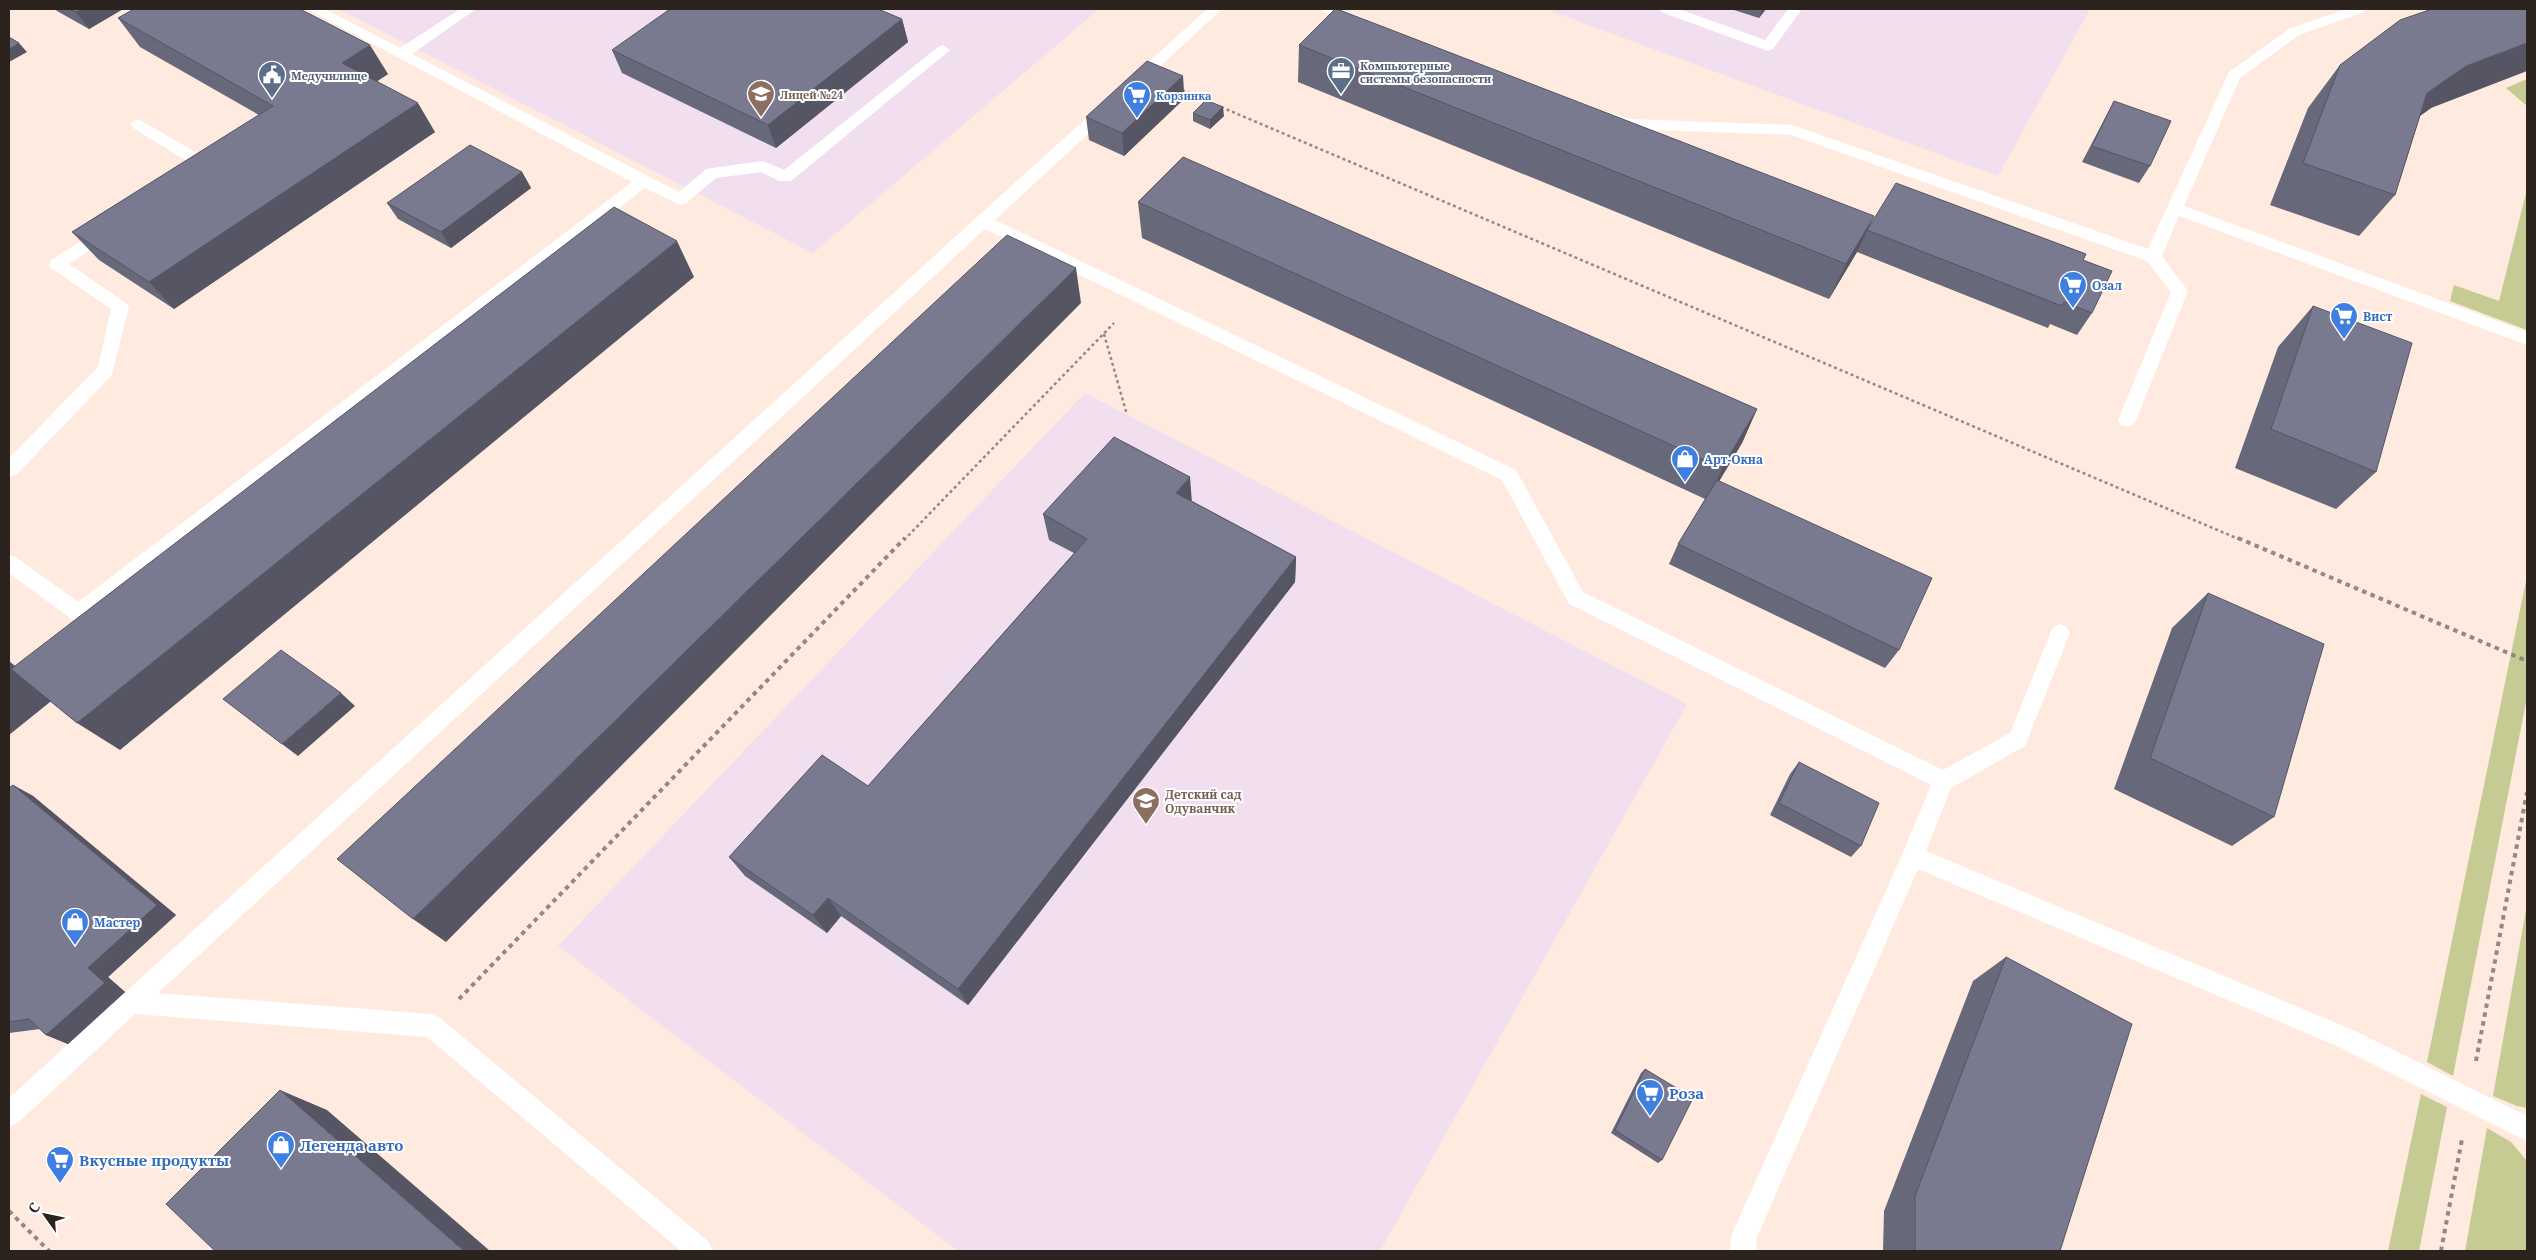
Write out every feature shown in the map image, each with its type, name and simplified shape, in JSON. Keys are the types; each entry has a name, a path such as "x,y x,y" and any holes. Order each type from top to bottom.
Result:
{"lane":[{"path":"314,9 680,199 712,174 763,166 786,177 943,50"},
{"path":"401,54 469,9"},
{"path":"9,1114 1215,9"},
{"path":"1328,9 1374,26"},
{"path":"1666,9 1768,46 1795,9"},
{"path":"2153,257 2234,75 2294,32 2360,9"},
{"path":"1600,114 1627,124 1792,130 2153,257 2180,291 2127,420"},
{"path":"138,124 207,166 182,182"},
{"path":"9,563 78,613 644,181"},
{"path":"2176,209 2527,338"},
{"path":"9,470 106,370 120,307 57,264 124,220"},
{"path":"983,221 1509,475 1576,598 1943,782"},
{"path":"1743,1251 1744,1236 1913,856 1943,782 2018,739 2060,633"},
{"path":"1913,856 2345,1038 2527,1129"},
{"path":"132,1002 432,1026 700,1251"}],"path":[{"path":"1144,74 2527,661"},
{"path":"432,1026 1140,297"},
{"path":"1104,334 1127,415"},
{"path":"2441,1251 2527,792"},
{"path":"9,1211 49,1251"}],"shaded area":[{"name":"Лицей №24","path":"339,9 1099,9 813,253"},
{"path":"1545,9 2090,9 1998,176"},
{"name":"Детский сад Одуванчик","path":"1085,393 1687,704 1380,1251 958,1251 558,946"}],"green space":[{"path":"2527,79 2527,106 2506,88"},
{"path":"2527,189 2527,330 2450,301 2454,285 2499,301"},
{"path":"2527,576 2527,697 2453,1076 2427,1062"},
{"path":"2527,904 2527,1108 2493,1096"},
{"path":"2421,1094 2447,1107 2419,1251 2388,1251"},
{"path":"2487,1128 2511,1142 2527,1161 2527,1251 2465,1251"}],"building":[{"path":"69,9 82,9 76,12"},
{"path":"134,9 300,9 370,45 342,63 418,103 149,282 72,232 273,106 118,18"},
{"path":"670,9 878,9 902,19 768,125 612,50"},
{"path":"1335,9 1874,216 1846,264 1299,45"},
{"path":"2432,9 2527,9 2527,43 2466,66 2427,93 2395,195 2303,163 2340,65 2400,20"},
{"path":"9,37 19,43 9,49"},
{"path":"1147,61 1183,76 1122,133 1086,117"},
{"path":"1206,100 1223,107 1210,120 1193,113"},
{"path":"2114,101 2171,121 2150,166 2092,146"},
{"path":"470,145 522,172 441,232 387,203"},
{"path":"1183,157 1757,409 1722,468 1138,202"},
{"path":"1896,183 2086,254 2083,260 2112,271 2092,313 2064,302 2062,306 1867,230"},
{"path":"614,207 677,241 77,723 11,669"},
{"path":"1007,235 1076,268 413,919 337,859"},
{"path":"2313,306 2412,343 2376,472 2271,429"},
{"path":"1114,437 1190,477 1176,493 1296,557 958,989 828,898 813,915 729,857 822,755 868,786 1087,539 1043,514"},
{"path":"1717,480 1932,578 1899,650 1678,544"},
{"path":"2208,593 2324,644 2274,817 2150,758"},
{"path":"281,650 341,693 282,744 223,699"},
{"path":"1799,762 1879,803 1861,846 1779,803"},
{"name":"Мастер","path":"13,785 157,905 88,968 105,983 46,1035 29,1019 9,1022 9,788"},
{"path":"2006,957 2132,1024 2060,1251 1915,1251 1915,1196"},
{"name":"Роза","path":"1645,1069 1693,1098 1662,1160 1615,1130"},
{"path":"280,1090 464,1251 215,1251 166,1204"}],"place":[{"name":"Компьютерные системы безопасности","path":"1341,95"},
{"name":"Медучилище","path":"272,99"},
{"name":"Лицей №24","path":"761,118"},
{"name":"Корзинка","path":"1137,119"},
{"name":"Озал","path":"2073,309"},
{"name":"Вист","path":"2344,340"},
{"name":"Арт-Окна","path":"1685,483"},
{"name":"Детский сад Одуванчик","path":"1146,825"},
{"name":"Мастер","path":"75,946"},
{"name":"Роза","path":"1650,1117"},
{"name":"Легенда авто","path":"281,1169"},
{"name":"Вкусные продукты","path":"60,1184"}]}
